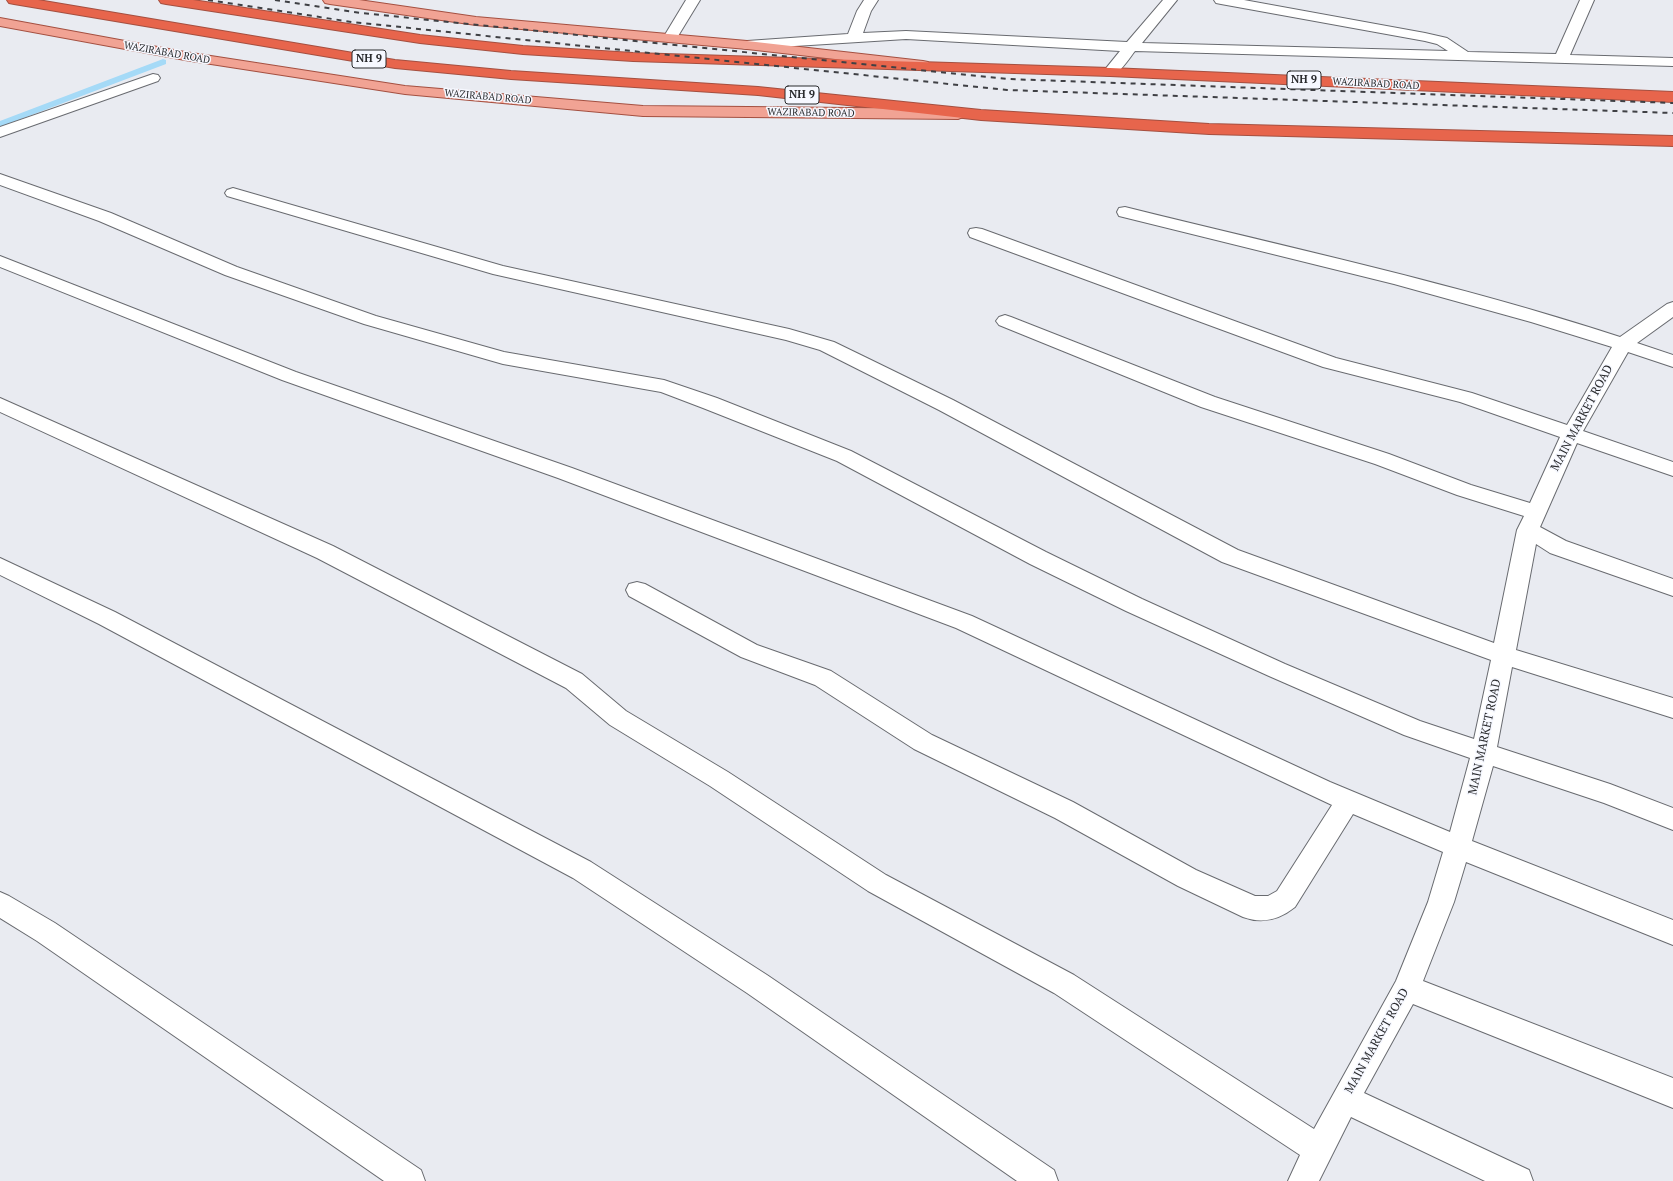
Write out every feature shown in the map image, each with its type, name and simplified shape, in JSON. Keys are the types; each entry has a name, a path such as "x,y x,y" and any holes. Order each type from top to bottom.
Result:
{"highway":[{"name":"WAZIRABAD ROAD","path":"14,0 395,64 511,76 758,91 981,114 1209,129 1673,140"},
{"name":"WAZIRABAD ROAD","path":"166,0 420,39 523,50 633,57 1110,72 1673,97"}],"main road":[{"name":"WAZIRABAD ROAD","path":"330,0 476,21 747,45 935,66"},
{"name":"WAZIRABAD ROAD","path":"0,22 185,56 404,90 643,111 981,114"}],"street":[{"path":"670,38 693,0"},
{"path":"854,38 864,11 871,0"},
{"path":"1110,72 1170,0"},
{"path":"1221,0 1425,36 1442,41 1465,56"},
{"path":"1561,59 1587,0"},
{"path":"747,45 906,35 1131,47 1673,62"},
{"path":"0,132 153,78"},
{"path":"0,179 105,217 231,271 370,320 503,358 664,386 710,403 844,456 1038,558 1270,667 1412,728 1610,795 1673,818"},
{"path":"233,193 500,270 788,335 827,346 946,405 1230,556 1503,655 1673,708"},
{"path":"1125,212 1442,292 1623,344 1673,361"},
{"path":"976,233 1330,363 1465,397 1571,435 1673,469"},
{"path":"0,261 289,376 557,470 964,622 1348,801 1458,847 1673,933"},
{"name":"MAIN MARKET ROAD","path":"1303,1181 1345,1100 1407,988 1441,902 1479,776 1532,521 1571,435 1623,344 1673,308"},
{"path":"1005,321 1208,402 1382,459 1464,490 1532,521 1558,547 1673,588"},
{"path":"0,404 325,552 574,681 618,718 719,779 877,883 1064,984 1319,1150"},
{"path":"0,566 107,618 582,870 757,984 1042,1181"},
{"path":"637,590 749,651 823,678 923,742 1064,810 1187,878 1252,908 1264,911 1277,906 1286,899 1348,801"},
{"path":"0,904 46,932 410,1181"},
{"path":"1407,988 1673,1093"},
{"path":"1345,1100 1518,1181"}],"waterway":[{"path":"0,124 163,62"}],"railway":[{"path":"208,0 352,22 1007,90 1673,113"},
{"path":"275,0 361,13 1008,79 1673,103"}]}
